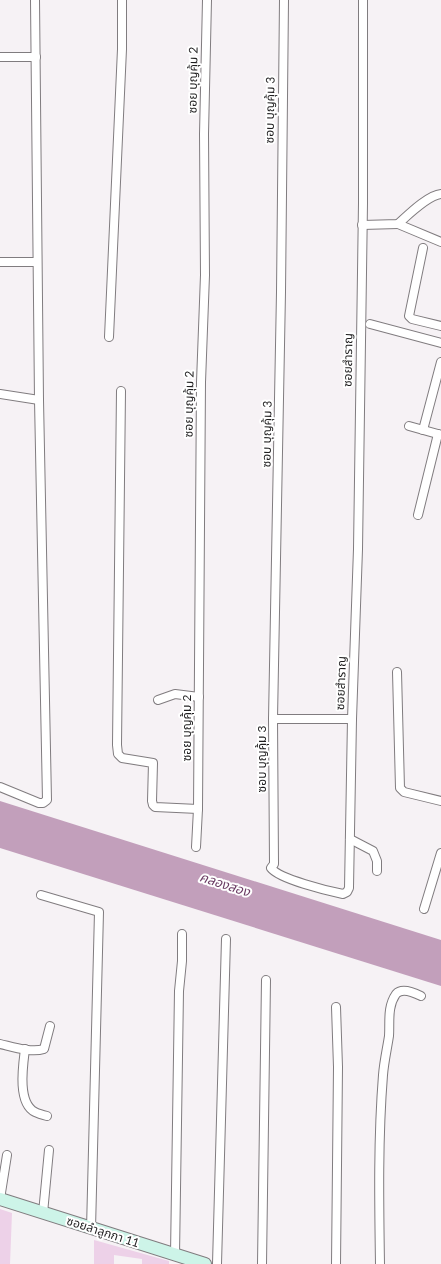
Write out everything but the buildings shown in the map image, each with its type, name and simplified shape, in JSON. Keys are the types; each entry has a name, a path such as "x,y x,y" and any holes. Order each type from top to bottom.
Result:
{"street":[{"path":"0,787 39,803 43,804 47,800 38,400 35,0"},
{"path":"109,337 122,49 122,0"},
{"name":"ซอย บุญคุ้ม 2","path":"196,847 198,808 201,390 205,276 204,134 207,0"},
{"name":"ซอบ บุญคุ้ม 3","path":"271,868 274,864 273,719 281,300 284,0"},
{"name":"ซอยสำราญ","path":"271,868 274,873 305,884 343,894 347,892 349,888 352,719 358,549 363,0"},
{"path":"0,56 36,57"},
{"path":"398,224 432,197 441,194"},
{"path":"362,225 398,224 441,242"},
{"path":"423,248 409,316 412,319 441,326"},
{"path":"0,262 37,262"},
{"path":"370,324 441,343"},
{"path":"422,430 441,362"},
{"path":"121,391 118,754 122,758 153,763 152,801 155,807 198,808"},
{"path":"0,394 38,400"},
{"path":"409,426 439,435 418,516"},
{"path":"398,672 400,788 404,792 441,801"},
{"path":"158,700 175,694 199,697"},
{"name":"ซอยสำราญ","path":"273,719 352,719"},
{"path":"350,840 373,851 377,861 377,871"},
{"path":"424,909 441,853"},
{"path":"41,895 99,912 91,1229"},
{"path":"175,1255 179,991 182,961 182,934"},
{"path":"217,1264 226,939"},
{"path":"262,1264 266,1091 266,980"},
{"path":"380,1264 380,1134 383,1074 389,1033 389,1013 396,994 400,991 412,992 422,996"},
{"path":"336,1007 338,1103 336,1264"},
{"path":"0,1044 25,1049 44,1049 50,1026"},
{"path":"25,1049 23,1070 24,1094 28,1105 34,1112 47,1116"},
{"path":"43,1213 49,1150"},
{"path":"0,1199 7,1155"},
{"name":"ซอยลำลูกกา 11","path":"0,1199 91,1229 206,1264"}],"shaded area":[{"path":"0,1209 12,1213 10,1264 0,1264"},
{"path":"94,1240 169,1261 169,1264 142,1264 142,1259 114,1255 114,1264 94,1264"}],"water":[{"name":"คลองสอง","path":"0,801 441,940 441,986 0,848"}]}
